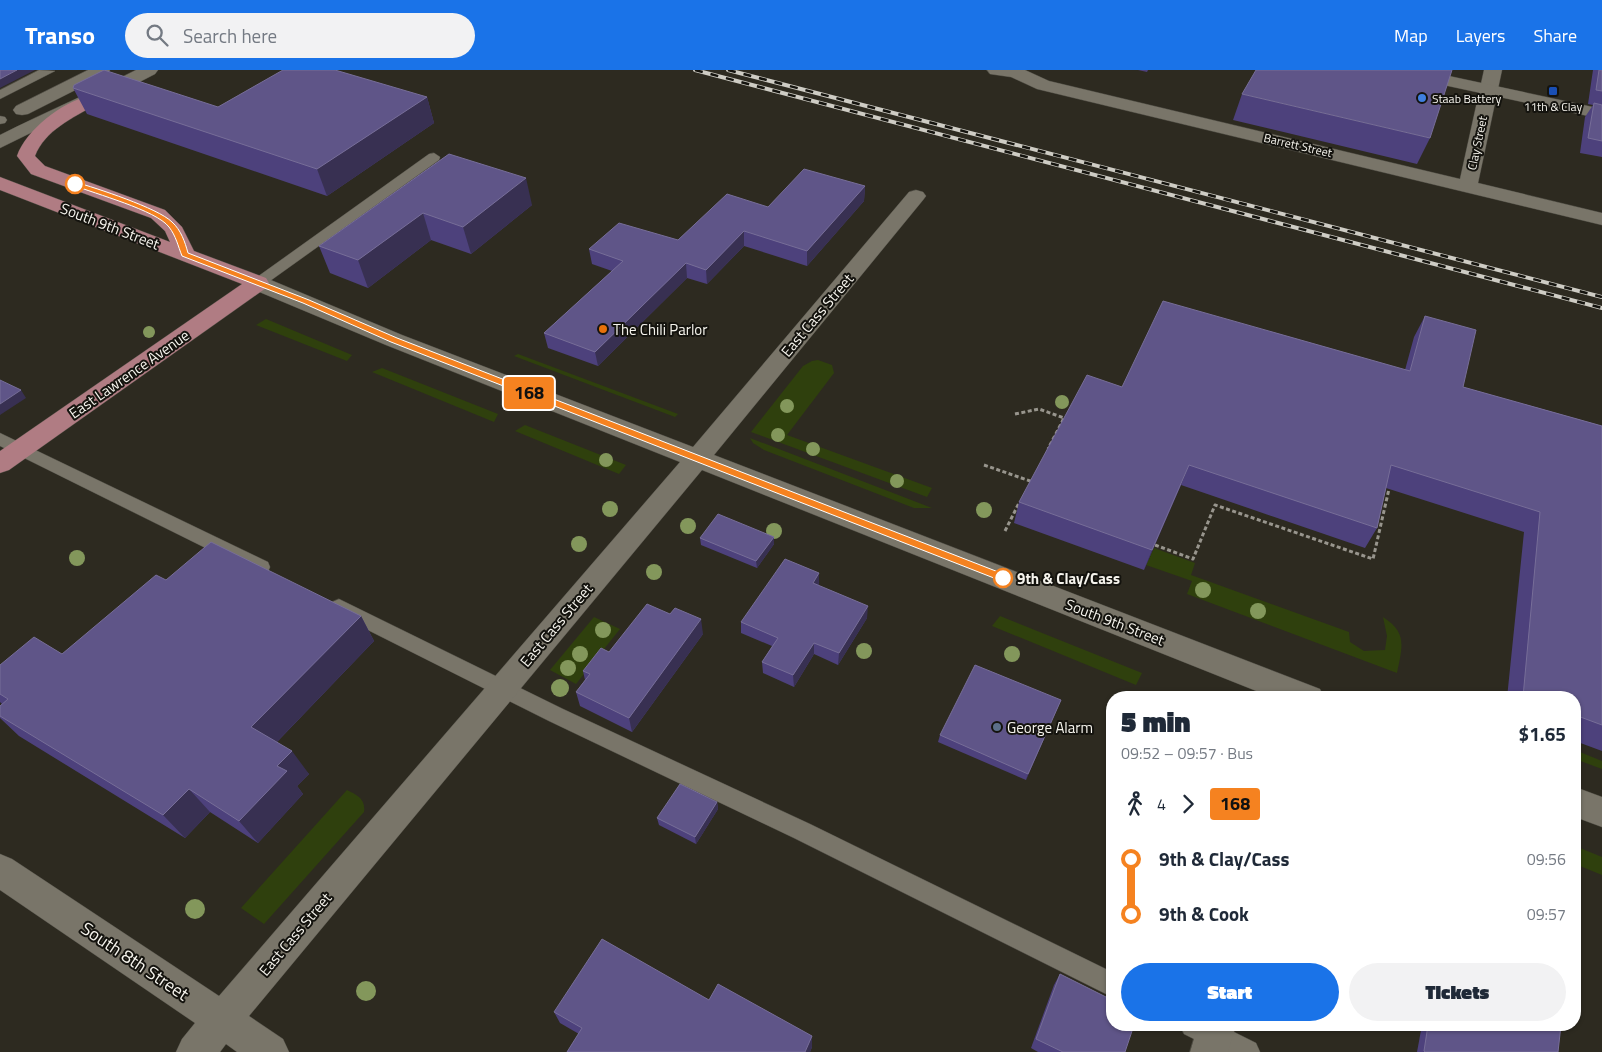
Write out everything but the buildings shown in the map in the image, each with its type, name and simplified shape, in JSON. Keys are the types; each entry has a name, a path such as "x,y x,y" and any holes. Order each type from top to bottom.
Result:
{"main road":[{"path":"89,101 61,118 32,142 26,156 38,170 158,214 171,224 179,236 185,254"},
{"name":"South 9th Street","path":"0,183 258,283"},
{"name":"East Lawrence Avenue","path":"0,464 258,283"}],"street":[{"path":"0,120 101,70"},
{"path":"0,142 53,114 89,101 149,70"},
{"name":"Barrett Street","path":"996,70 1016,71 1044,85 1602,219"},
{"path":"1396,70 1602,114"},
{"name":"Clay Street","path":"1468,186 1493,70"},
{"name":"East Cass Street","path":"195,1052 916,196"},
{"name":"South 9th Street","path":"258,283 394,340 1291,691"},
{"path":"1581,804 1602,812"},
{"name":"South 8th Street","path":"0,870 270,1052"}],"lane":[{"path":"0,95 19,83 49,71 45,70"},
{"path":"19,83 53,94"},
{"path":"258,283 434,157"},
{"path":"0,438 280,577"},
{"path":"324,599 556,715 802,831 1106,982"},
{"path":"1208,1034 1246,1052"}],"path":[{"path":"1015,414 1039,409 1070,420"},
{"path":"1048,449 1064,418"},
{"path":"984,465 1036,483"},
{"path":"1026,490 1035,473"},
{"path":"1155,545 1193,559 1214,505 1373,559 1389,489"},
{"path":"1005,531 1022,498"}],"green space":[{"path":"266,319 352,355 347,361 256,325"},
{"path":"518,354 678,414 675,417 514,356"},
{"path":"818,360 832,365 834,373 787,435 932,488 927,497 751,432 803,366"},
{"path":"382,368 498,414 494,422 372,372"},
{"path":"525,425 626,465 619,474 515,431"},
{"path":"750,438 932,508 914,508 764,450 753,443"},
{"path":"1154,548 1195,563 1191,575 1349,632 1350,642 1364,651 1385,650 1387,636 1383,617 1391,623 1400,635 1401,648 1397,673 1187,594 1192,581 1146,565"},
{"path":"1000,616 1142,673 1136,685 992,626"},
{"path":"594,617 620,629 576,684 550,670"},
{"path":"1581,752 1602,761 1602,769 1581,761"},
{"path":"347,790 362,801 364,812 264,924 241,908"},
{"path":"1581,848 1602,857 1602,875 1581,866"}],"railway":[{"path":"695,70 1602,308"},
{"path":"728,70 1602,297"}],"bus line":[{"name":"168","path":"75,184 158,214 171,224 179,236 185,254 306,302 394,340 1003,578"}],"place":[{"name":"11th & Clay","path":"1553,91"},
{"name":"Staab Battery","path":"1422,98"},
{"name":"The Chili Parlor","path":"603,329"},
{"name":"9th & Clay/Cass","path":"1003,578"},
{"name":"George Alarm","path":"997,727"}]}
